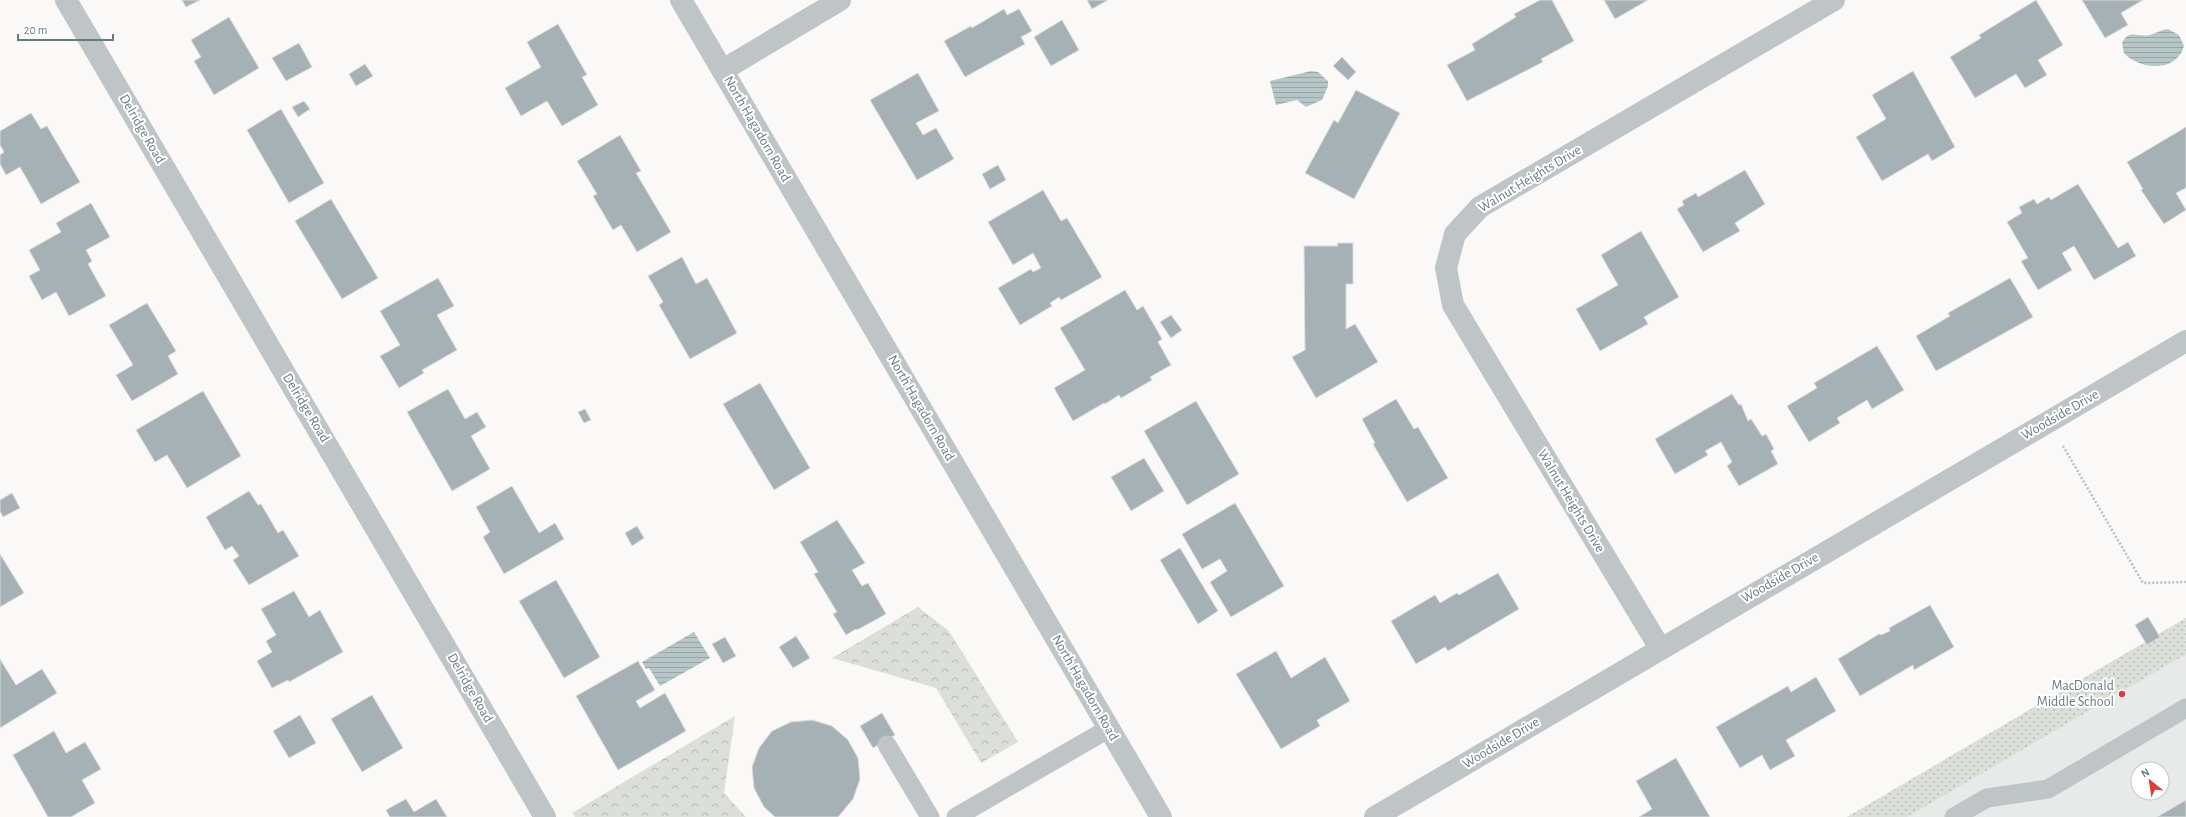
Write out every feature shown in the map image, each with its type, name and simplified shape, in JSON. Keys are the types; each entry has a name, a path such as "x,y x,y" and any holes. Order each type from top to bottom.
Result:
{"street":[{"name":"Delridge Road","path":"66,0 545,817"},
{"name":"North Hagadorn Road","path":"681,0 1161,817"},
{"path":"723,70 840,0"},
{"name":"Walnut Heights Drive","path":"1660,648 1453,305 1446,268 1455,234 1480,207 1834,0"},
{"name":"Woodside Drive","path":"1375,817 1660,648 2186,341"}],"lane":[{"path":"1954,817 1987,798 2048,789 2186,708"},
{"path":"956,817 1108,729"},
{"path":"887,745 930,817"}],"path":[{"path":"2049,422 2143,583 2186,582"}],"shaded area":[{"path":"2168,29 2179,35 2184,46 2180,55 2174,61 2166,65 2148,65 2131,59 2124,53 2122,43 2128,36 2134,34 2146,36"},
{"path":"1311,71 1318,72 1328,81 1328,86 1322,100 1306,107 1297,100 1276,105 1270,81"},
{"name":"MacDonald Middle School","path":"2186,618 2186,817 1847,817"},
{"path":"694,632 710,658 660,686 649,668 646,669 642,662"}],"green space":[{"path":"918,607 949,631 1018,742 981,763 936,688 832,658"},
{"path":"2186,618 2186,654 1907,817 1847,817"},
{"path":"735,716 724,793 746,817 575,817 572,813"}],"building":[{"path":"182,0 200,0 186,7"},
{"path":"1087,0 1108,0 1092,9"},
{"path":"1540,0 1552,0 1574,41 1541,59 1543,62 1467,101 1447,65 1475,50 1472,44 1516,17 1514,14"},
{"path":"1604,0 1648,0 1615,19"},
{"path":"2036,0 2063,45 2038,60 2047,75 2025,88 2016,74 1975,98 1950,57 1981,38 1979,35"},
{"path":"2082,0 2143,0 2121,13 2128,25 2105,38"},
{"path":"1004,9 1007,15 1019,9 1032,31 1021,37 1025,44 965,77 944,41 971,26 972,28"},
{"path":"229,17 259,68 214,95 194,61 201,57 191,40"},
{"path":"1062,20 1079,50 1051,66 1034,37"},
{"path":"558,24 587,75 582,77 598,105 562,126 547,101 521,116 505,88 541,67 527,42"},
{"path":"299,43 312,67 286,81 272,58"},
{"path":"1342,57 1356,72 1348,80 1333,66"},
{"path":"365,64 373,76 356,86 349,74"},
{"path":"1913,71 1955,147 1932,161 1928,154 1882,181 1856,137 1886,119 1872,95"},
{"path":"918,73 939,111 916,123 923,135 936,128 954,159 917,180 870,100"},
{"path":"1356,90 1400,113 1354,199 1305,173 1334,120 1338,123"},
{"path":"304,101 310,109 298,117 292,107"},
{"path":"281,109 324,183 289,203 247,130"},
{"path":"31,113 41,129 47,126 80,182 41,204 20,167 6,175 0,164 0,155 4,152 0,145 0,131"},
{"path":"2186,127 2186,188 2176,193 2186,210 2164,224 2141,190 2143,189 2127,162"},
{"path":"620,135 641,171 636,173 671,232 637,252 621,225 613,230 593,196 597,194 577,161"},
{"path":"998,165 1006,180 990,189 982,174"},
{"path":"1745,170 1765,204 1735,223 1740,231 1703,252 1677,209 1684,205 1682,201 1696,193 1698,197"},
{"path":"2078,184 2118,248 2128,242 2136,256 2094,280 2074,246 2062,253 2072,270 2038,290 2021,261 2028,258 2007,222 2022,213 2019,207 2034,199 2037,204 2049,197 2051,200"},
{"path":"1043,190 1061,221 1067,218 1102,277 1061,300 1059,297 1050,303 1052,306 1020,325 998,288 1031,269 1033,272 1041,268 1033,253 1013,265 988,222"},
{"path":"331,199 378,278 342,299 295,221"},
{"path":"91,203 110,237 86,250 92,261 88,264 106,296 69,316 56,292 42,300 29,276 40,270 29,250 61,232 56,223"},
{"path":"1641,231 1679,297 1644,317 1648,324 1600,351 1576,309 1618,285 1601,255"},
{"path":"1337,243 1353,243 1353,284 1346,284 1346,329 1355,324 1378,362 1316,398 1292,357 1305,350 1304,246 1338,246"},
{"path":"682,257 696,284 707,278 737,333 690,359 659,305 663,302 648,276"},
{"path":"438,278 454,306 437,315 457,350 422,370 424,373 399,388 380,356 400,345 380,311"},
{"path":"2010,278 2033,317 1936,371 1916,336 1950,316 1948,313"},
{"path":"1125,290 1137,310 1143,306 1162,339 1158,342 1171,365 1150,377 1152,380 1121,398 1119,395 1073,421 1054,388 1085,370 1060,328"},
{"path":"147,303 176,351 168,356 178,374 132,401 116,375 133,365 109,325"},
{"path":"1171,315 1182,330 1171,338 1160,322"},
{"path":"1877,346 1904,390 1872,409 1867,400 1837,418 1840,423 1809,442 1787,406 1817,388 1814,383"},
{"path":"760,383 810,468 774,490 723,404"},
{"path":"448,389 465,419 477,412 486,427 471,436 490,469 452,491 407,412"},
{"path":"203,391 241,456 187,488 167,455 155,462 136,430"},
{"path":"1732,394 1739,405 1741,404 1748,421 1751,419 1762,436 1766,434 1774,449 1771,451 1778,464 1739,486 1727,466 1732,462 1721,442 1705,451 1708,455 1675,474 1655,439"},
{"path":"1396,399 1414,429 1418,427 1448,478 1407,502 1373,444 1375,443 1362,419"},
{"path":"1196,401 1239,474 1187,505 1144,431"},
{"path":"585,409 591,420 584,423 578,412"},
{"path":"1144,458 1164,491 1131,511 1111,477"},
{"path":"512,486 539,533 555,523 564,539 504,574 483,537 490,532 476,507"},
{"path":"249,491 258,505 261,504 278,533 283,530 299,556 249,585 233,560 239,556 232,546 225,550 206,517"},
{"path":"12,493 20,508 3,517 0,511 0,500"},
{"path":"1235,503 1284,586 1231,617 1210,582 1227,571 1220,559 1202,569 1182,534"},
{"path":"837,520 865,563 852,570 862,586 868,583 886,614 846,635 833,614 837,612 814,574 818,572 800,542"},
{"path":"637,526 644,538 632,546 625,533"},
{"path":"1180,548 1218,611 1198,624 1160,560"},
{"path":"0,554 24,593 0,607"},
{"path":"1498,573 1519,609 1448,651 1445,647 1416,664 1391,621 1435,595 1440,603 1457,593 1459,595"},
{"path":"556,580 600,657 564,678 519,601"},
{"path":"294,591 309,617 320,610 343,652 289,682 288,680 272,688 257,661 272,652 266,641 276,635 261,609"},
{"path":"1930,605 1954,647 1914,670 1913,665 1860,696 1838,659 1879,634 1881,635 1890,631 1889,628"},
{"path":"2148,617 2160,637 2147,645 2135,625"},
{"path":"796,636 810,658 793,668 779,647"},
{"path":"725,637 736,656 723,663 712,644"},
{"path":"1276,651 1291,678 1325,657 1350,701 1317,720 1320,726 1281,749 1236,674"},
{"path":"0,659 16,685 42,669 57,693 0,728"},
{"path":"638,661 655,690 636,701 640,708 665,693 686,731 618,770 576,696"},
{"path":"1816,677 1836,711 1786,740 1795,756 1770,770 1762,755 1740,768 1716,727 1788,686 1791,692"},
{"path":"372,695 403,748 362,772 331,719"},
{"path":"882,713 895,735 873,748 860,726"},
{"path":"300,715 316,743 289,758 273,731"},
{"path":"812,720 832,726 848,740 858,758 860,779 853,799 838,817 775,817 764,807 754,788 752,767 759,748 772,731 791,722"},
{"path":"54,731 66,753 85,742 101,769 82,780 95,803 71,817 48,817 13,755"},
{"path":"1676,758 1710,817 1639,817 1652,809 1636,781"},
{"path":"406,799 414,812 436,799 447,817 390,817 386,810"},
{"path":"2186,800 2186,817 2157,817"}],"place":[{"name":"MacDonald Middle School","path":"2122,694"}]}
